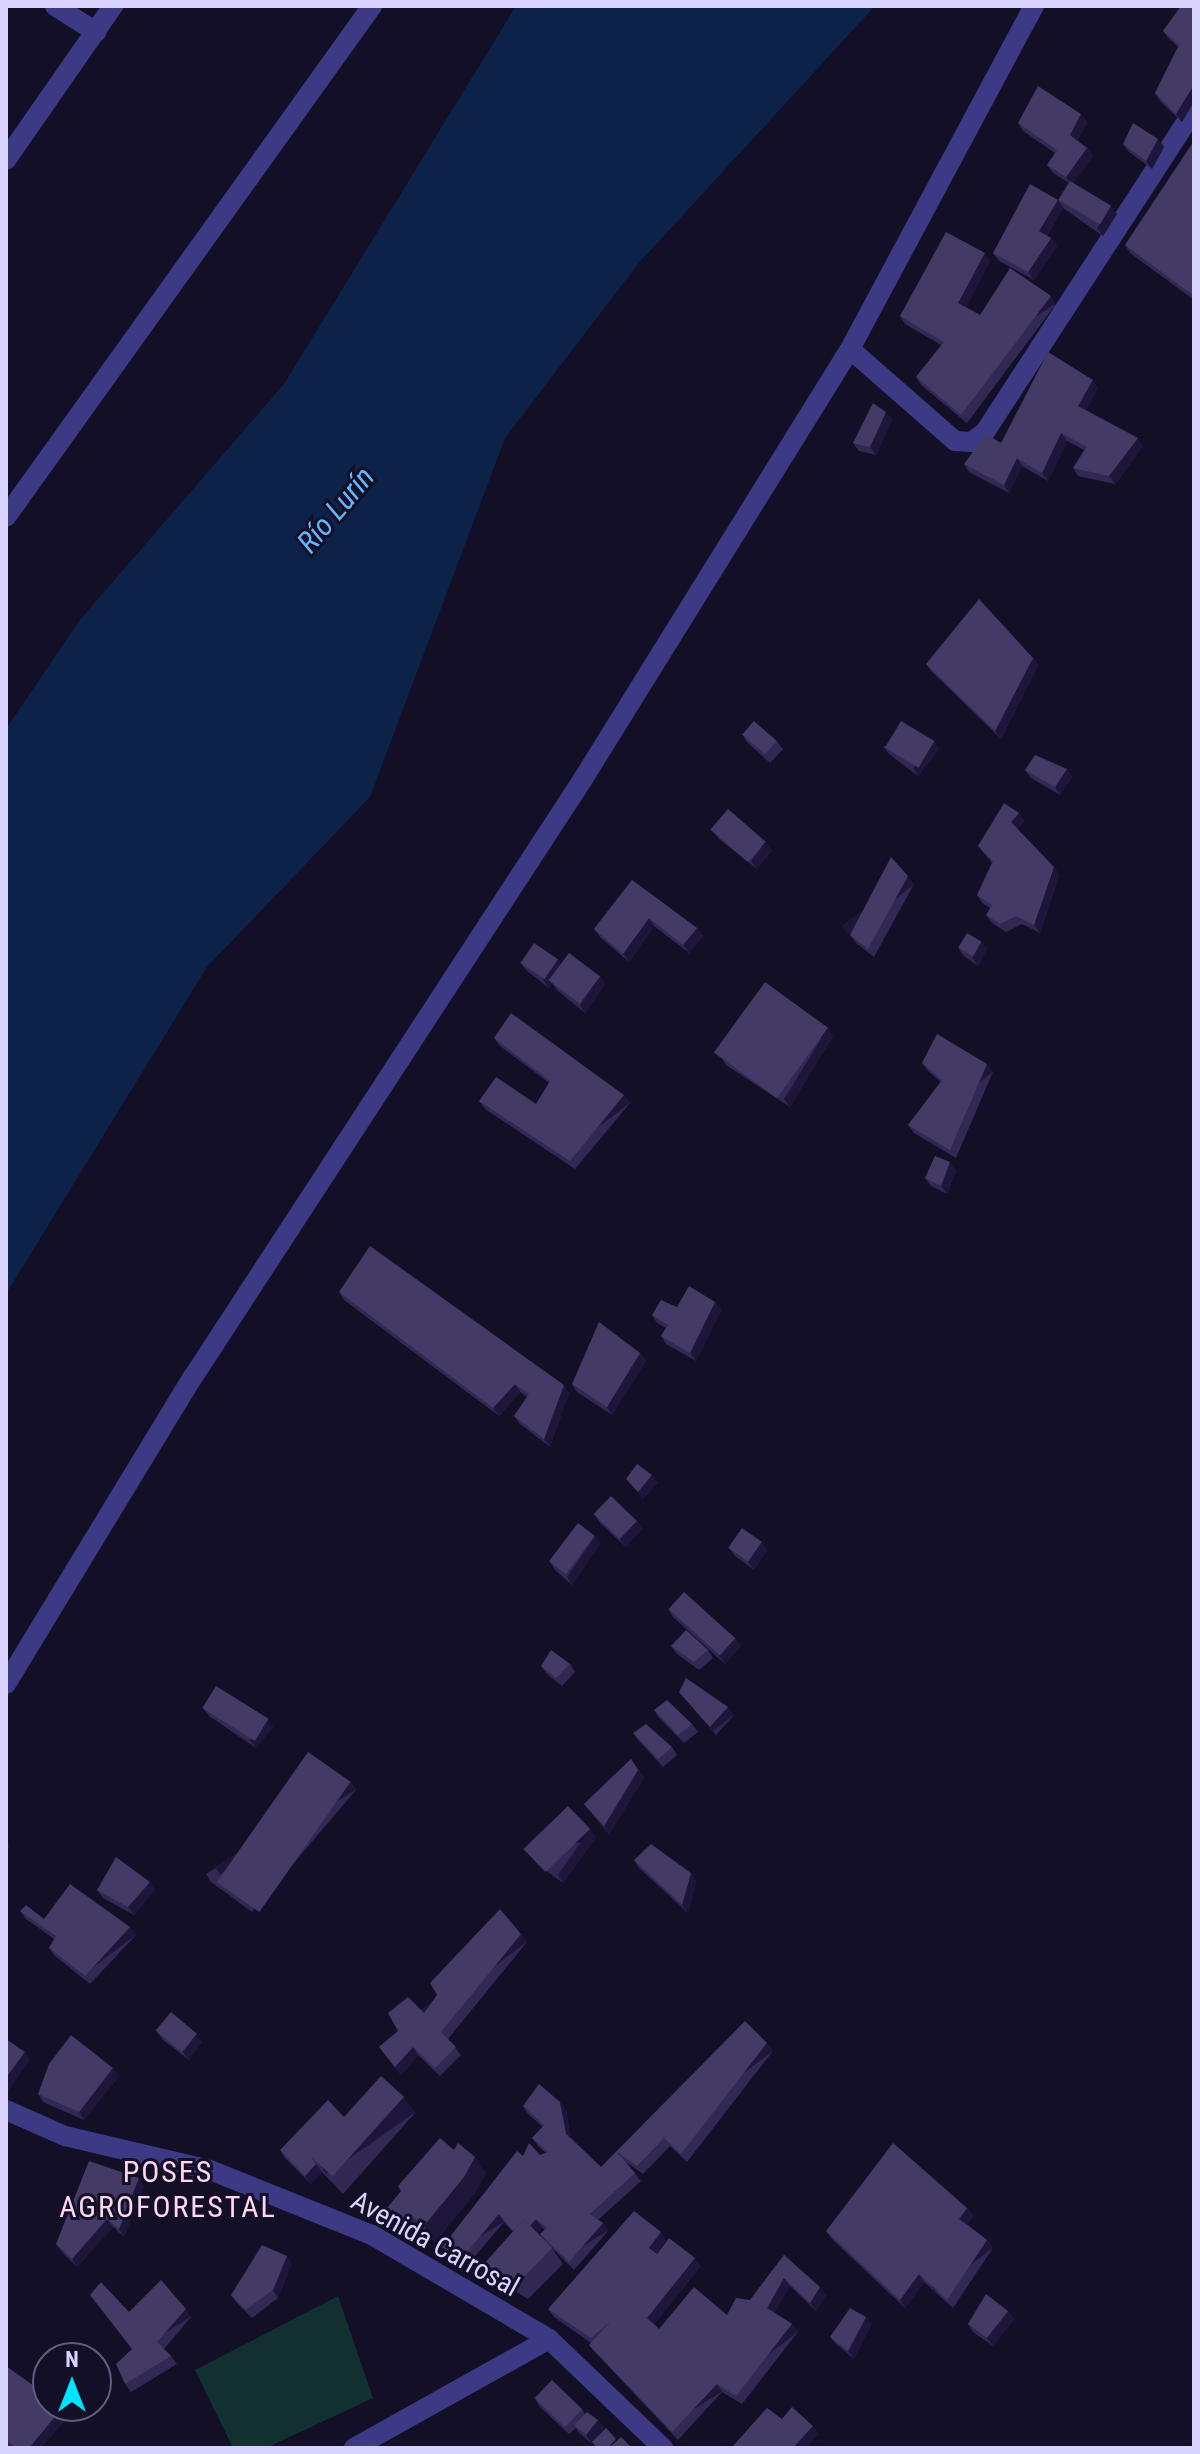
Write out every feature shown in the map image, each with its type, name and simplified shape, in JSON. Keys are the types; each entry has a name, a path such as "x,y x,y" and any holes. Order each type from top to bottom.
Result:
{"street":[{"path":"55,6 96,32"},
{"path":"6,160 113,6"},
{"path":"6,517 372,6"},
{"path":"6,1684 193,1377 583,779 850,349 1034,6"},
{"path":"850,349 955,441 972,442 994,420 1194,110"},
{"name":"Avenida Carrosal","path":"6,2110 65,2136 210,2170 372,2235 549,2339 663,2448"},
{"path":"354,2448 549,2339"}],"green space":[{"path":"338,2296 373,2398 266,2448 233,2448 195,2370"}],"water":[{"name":"Río Lurín","path":"516,6 875,6 638,264 505,438 370,797 207,967 6,1294 6,729 79,621 284,384"}],"building":[{"path":"1181,6 1194,6 1194,85 1176,114 1155,93 1179,45 1163,31"},
{"path":"1038,86 1081,114 1070,135 1087,148 1066,177 1047,165 1057,150 1018,123"},
{"path":"1133,123 1158,139 1146,161 1123,144"},
{"path":"1194,141 1194,296 1125,245"},
{"path":"1070,181 1111,206 1100,225 1059,200"},
{"path":"1030,184 1058,200 1039,231 1051,238 1028,272 993,253"},
{"path":"946,232 985,253 958,303 980,315 1010,268 1051,296 961,415 916,377 944,342 900,316"},
{"path":"1048,352 1093,380 1078,406 1138,438 1109,476 1073,468 1087,447 1061,433 1042,473 1017,458 1004,485 964,464 986,434 1001,443"},
{"path":"873,403 886,412 870,447 853,443"},
{"path":"979,599 1033,658 995,731 926,664"},
{"path":"754,721 777,741 765,754 742,735"},
{"path":"901,721 934,741 918,768 885,748"},
{"path":"1035,755 1067,769 1055,787 1025,770"},
{"path":"1004,803 1019,813 1011,822 1054,867 1034,925 1016,916 1000,924 986,915 992,905 977,895 993,861 978,846"},
{"path":"728,809 766,842 748,862 710,829"},
{"path":"891,857 908,876 868,949 850,935"},
{"path":"632,880 697,928 683,945 649,918 623,954 594,929"},
{"path":"967,933 982,942 973,956 958,948"},
{"path":"534,943 558,959 545,979 521,963"},
{"path":"569,953 600,976 580,1004 549,980"},
{"path":"765,982 828,1028 777,1098 714,1052"},
{"path":"511,1013 624,1095 570,1161 479,1101 496,1077 536,1104 550,1081 494,1038"},
{"path":"937,1034 987,1064 950,1150 908,1125 942,1080 922,1063"},
{"path":"935,1156 950,1162 941,1186 925,1178"},
{"path":"370,1246 564,1385 544,1439 514,1416 529,1394 515,1384 493,1408 339,1292"},
{"path":"689,1286 715,1302 690,1353 661,1336 668,1325 652,1315 661,1300 677,1307"},
{"path":"599,1322 640,1353 607,1407 572,1384"},
{"path":"637,1464 652,1475 638,1492 626,1479"},
{"path":"611,1496 637,1521 620,1539 594,1514"},
{"path":"578,1523 595,1536 566,1574 549,1561"},
{"path":"742,1528 762,1542 748,1561 728,1548"},
{"path":"684,1592 735,1638 720,1655 669,1609"},
{"path":"686,1630 708,1650 694,1662 671,1646"},
{"path":"551,1650 570,1664 556,1678 541,1666"},
{"path":"686,1678 728,1707 710,1727 679,1692"},
{"path":"216,1686 269,1719 255,1741 202,1708"},
{"path":"667,1700 692,1724 678,1735 654,1710"},
{"path":"646,1724 672,1747 658,1759 633,1733"},
{"path":"308,1752 351,1782 259,1912 217,1882"},
{"path":"631,1759 638,1770 604,1826 584,1804"},
{"path":"568,1806 590,1829 546,1872 523,1849"},
{"path":"651,1844 691,1873 682,1905 634,1860"},
{"path":"116,1857 150,1882 128,1907 97,1890"},
{"path":"70,1884 130,1927 85,1976 49,1948 56,1936 20,1911 26,1905 44,1919"},
{"path":"500,1909 521,1934 441,2032 456,2047 435,2068 413,2047 395,2067 379,2047 398,2031 388,2013 408,1997 424,2013 437,1995 430,1983"},
{"path":"171,2012 197,2034 182,2052 156,2030"},
{"path":"745,2021 767,2043 681,2154 664,2138 637,2166 617,2152 635,2173 590,2214 603,2223 569,2262 540,2234 547,2228 536,2219 530,2226 524,2219 513,2231 499,2214 461,2259 442,2247 517,2151 523,2156 529,2143 540,2155 548,2152 532,2138 544,2125 523,2106 539,2084 560,2102 566,2134 601,2167"},
{"path":"71,2035 113,2068 79,2112 38,2094 49,2064"},
{"path":"6,2039 25,2052 6,2078"},
{"path":"381,2076 404,2097 332,2176 309,2156"},
{"path":"328,2100 345,2118 311,2157 316,2164 305,2176 280,2150"},
{"path":"440,2138 454,2150 458,2143 475,2157 464,2177 424,2226 413,2217 403,2224 387,2208 401,2191 398,2186"},
{"path":"893,2143 967,2208 959,2219 987,2240 947,2300 919,2274 900,2300 826,2231"},
{"path":"89,2161 139,2178 119,2229 107,2219 72,2259 56,2244"},
{"path":"634,2211 661,2232 649,2248 657,2254 669,2238 695,2258 647,2318 659,2329 694,2287 727,2315 736,2298 750,2300 784,2255 820,2287 810,2303 784,2278 767,2308 792,2324 736,2396 717,2384 672,2432 589,2345 611,2321 591,2338 548,2309"},
{"path":"524,2219 552,2248 517,2284 484,2264"},
{"path":"262,2245 287,2256 273,2290 246,2310 231,2295"},
{"path":"161,2280 186,2309 157,2342 171,2356 125,2384 116,2364 132,2349 90,2295 101,2282 129,2312"},
{"path":"986,2294 1008,2311 987,2338 968,2324"},
{"path":"850,2308 866,2317 848,2351 830,2337"},
{"path":"6,2366 32,2385 32,2422 51,2422 29,2448 17,2448 6,2440"},
{"path":"552,2380 582,2409 565,2427 535,2398"},
{"path":"792,2407 813,2426 793,2448 733,2448 767,2408 782,2419"},
{"path":"587,2412 598,2420 586,2435 574,2425"},
{"path":"606,2428 616,2439 608,2448 597,2448 592,2442"},
{"path":"621,2437 632,2448 609,2448"}],"district":[{"name":"POSES AGROFORESTAL","path":"168,2189"}]}
